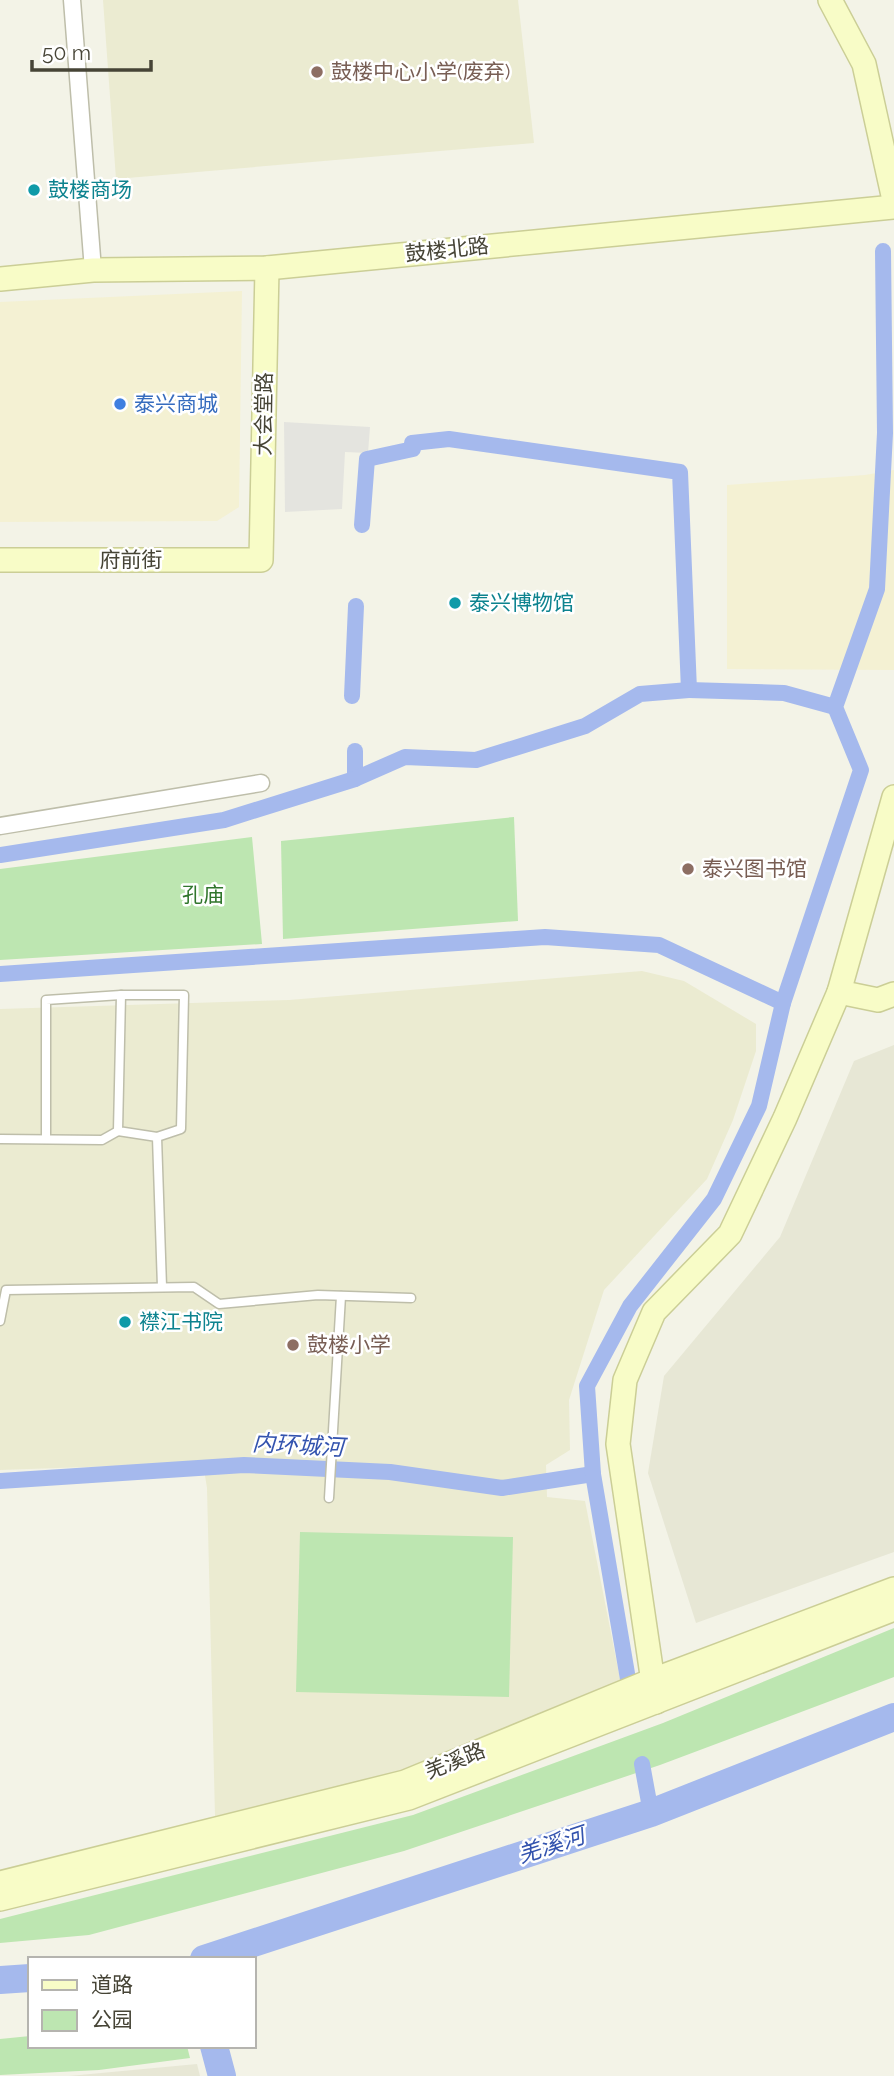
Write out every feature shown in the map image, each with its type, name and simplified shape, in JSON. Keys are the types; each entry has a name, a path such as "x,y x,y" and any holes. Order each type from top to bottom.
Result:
{"street":[{"path":"72,0 93,270"},
{"path":"830,0 864,64 894,200"},
{"name":"鼓楼北路","path":"0,279 93,270 267,268 894,207"},
{"name":"大会堂路","path":"261,560 267,268"},
{"name":"府前街","path":"0,559 261,560"},
{"path":"0,826 261,783"},
{"path":"655,1691 618,1444 625,1380 653,1312 730,1234 785,1118 839,992 894,797"},
{"path":"839,992 878,1000 894,994"},
{"name":"羌溪路","path":"4,1888 409,1798 894,1589"},
{"name":"羌溪路","path":"655,1691 894,1609"}],"lane":[{"path":"118,1131 121,995"},
{"path":"0,1139 102,1140 118,1131 157,1137 181,1129 184,995 121,995 46,1000 46,1139"},
{"path":"157,1137 162,1287"},
{"path":"0,1321 6,1290 194,1287 219,1304 341,1296 411,1298"},
{"path":"329,1498 341,1296"}],"shaded area":[{"name":"鼓楼中心小学(废弃)","path":"103,0 518,0 534,143 116,179"},
{"name":"泰兴商城","path":"242,291 239,507 217,521 0,522 0,302"},
{"path":"284,422 370,427 368,453 345,452 342,509 285,512"},
{"path":"894,470 894,670 727,669 727,485 865,475"},
{"name":"鼓楼小学","path":"642,971 684,981 756,1024 756,1051 733,1120 707,1179 604,1290 569,1400 570,1450 546,1465 547,1497 585,1501 623,1694 393,1781 215,1816 207,1488 203,1463 0,1470 0,1009 289,1000"},
{"path":"894,1045 894,1552 696,1623 648,1473 664,1376 780,1237 854,1061"},
{"path":"197,2064 200,2076 69,2076"}],"green space":[{"path":"514,817 518,921 283,939 281,841"},
{"name":"孔庙","path":"252,837 262,944 0,960 0,869"},
{"path":"300,1532 513,1537 509,1697 296,1692"},
{"path":"894,1628 894,1677 660,1765 404,1851 89,1935 0,1943 0,1919 413,1815 663,1723"},
{"path":"28,2036 28,2048 188,2048 190,2058 99,2070 0,2075 0,2039"}],"waterway":[{"path":"629,1685 593,1474 587,1386 630,1306 714,1199 759,1106 783,1003 861,770 835,707 877,589 885,433 883,251"},
{"path":"362,525 367,459 413,449 412,443 449,439 680,472 689,690 784,693 835,707"},
{"path":"352,696 356,606"},
{"path":"0,855 224,820 355,779 405,757 476,760 585,726 640,694 689,690"},
{"path":"355,751 355,779"},
{"path":"0,974 545,937 659,945 783,1003"},
{"name":"内环城河","path":"0,1481 244,1465 390,1472 502,1488 593,1474"},
{"name":"羌溪河","path":"210,1957 651,1813 894,1717"},
{"path":"642,1764 651,1813"},
{"name":"羌溪河","path":"0,1980 28,1978"},
{"path":"215,2048 222,2076"}],"place":[{"name":"鼓楼中心小学(废弃)","path":"317,72"},
{"name":"鼓楼商场","path":"34,190"},
{"name":"泰兴商城","path":"120,404"},
{"name":"泰兴博物馆","path":"455,603"},
{"name":"泰兴图书馆","path":"688,869"},
{"name":"襟江书院","path":"125,1322"},
{"name":"鼓楼小学","path":"293,1345"}]}
